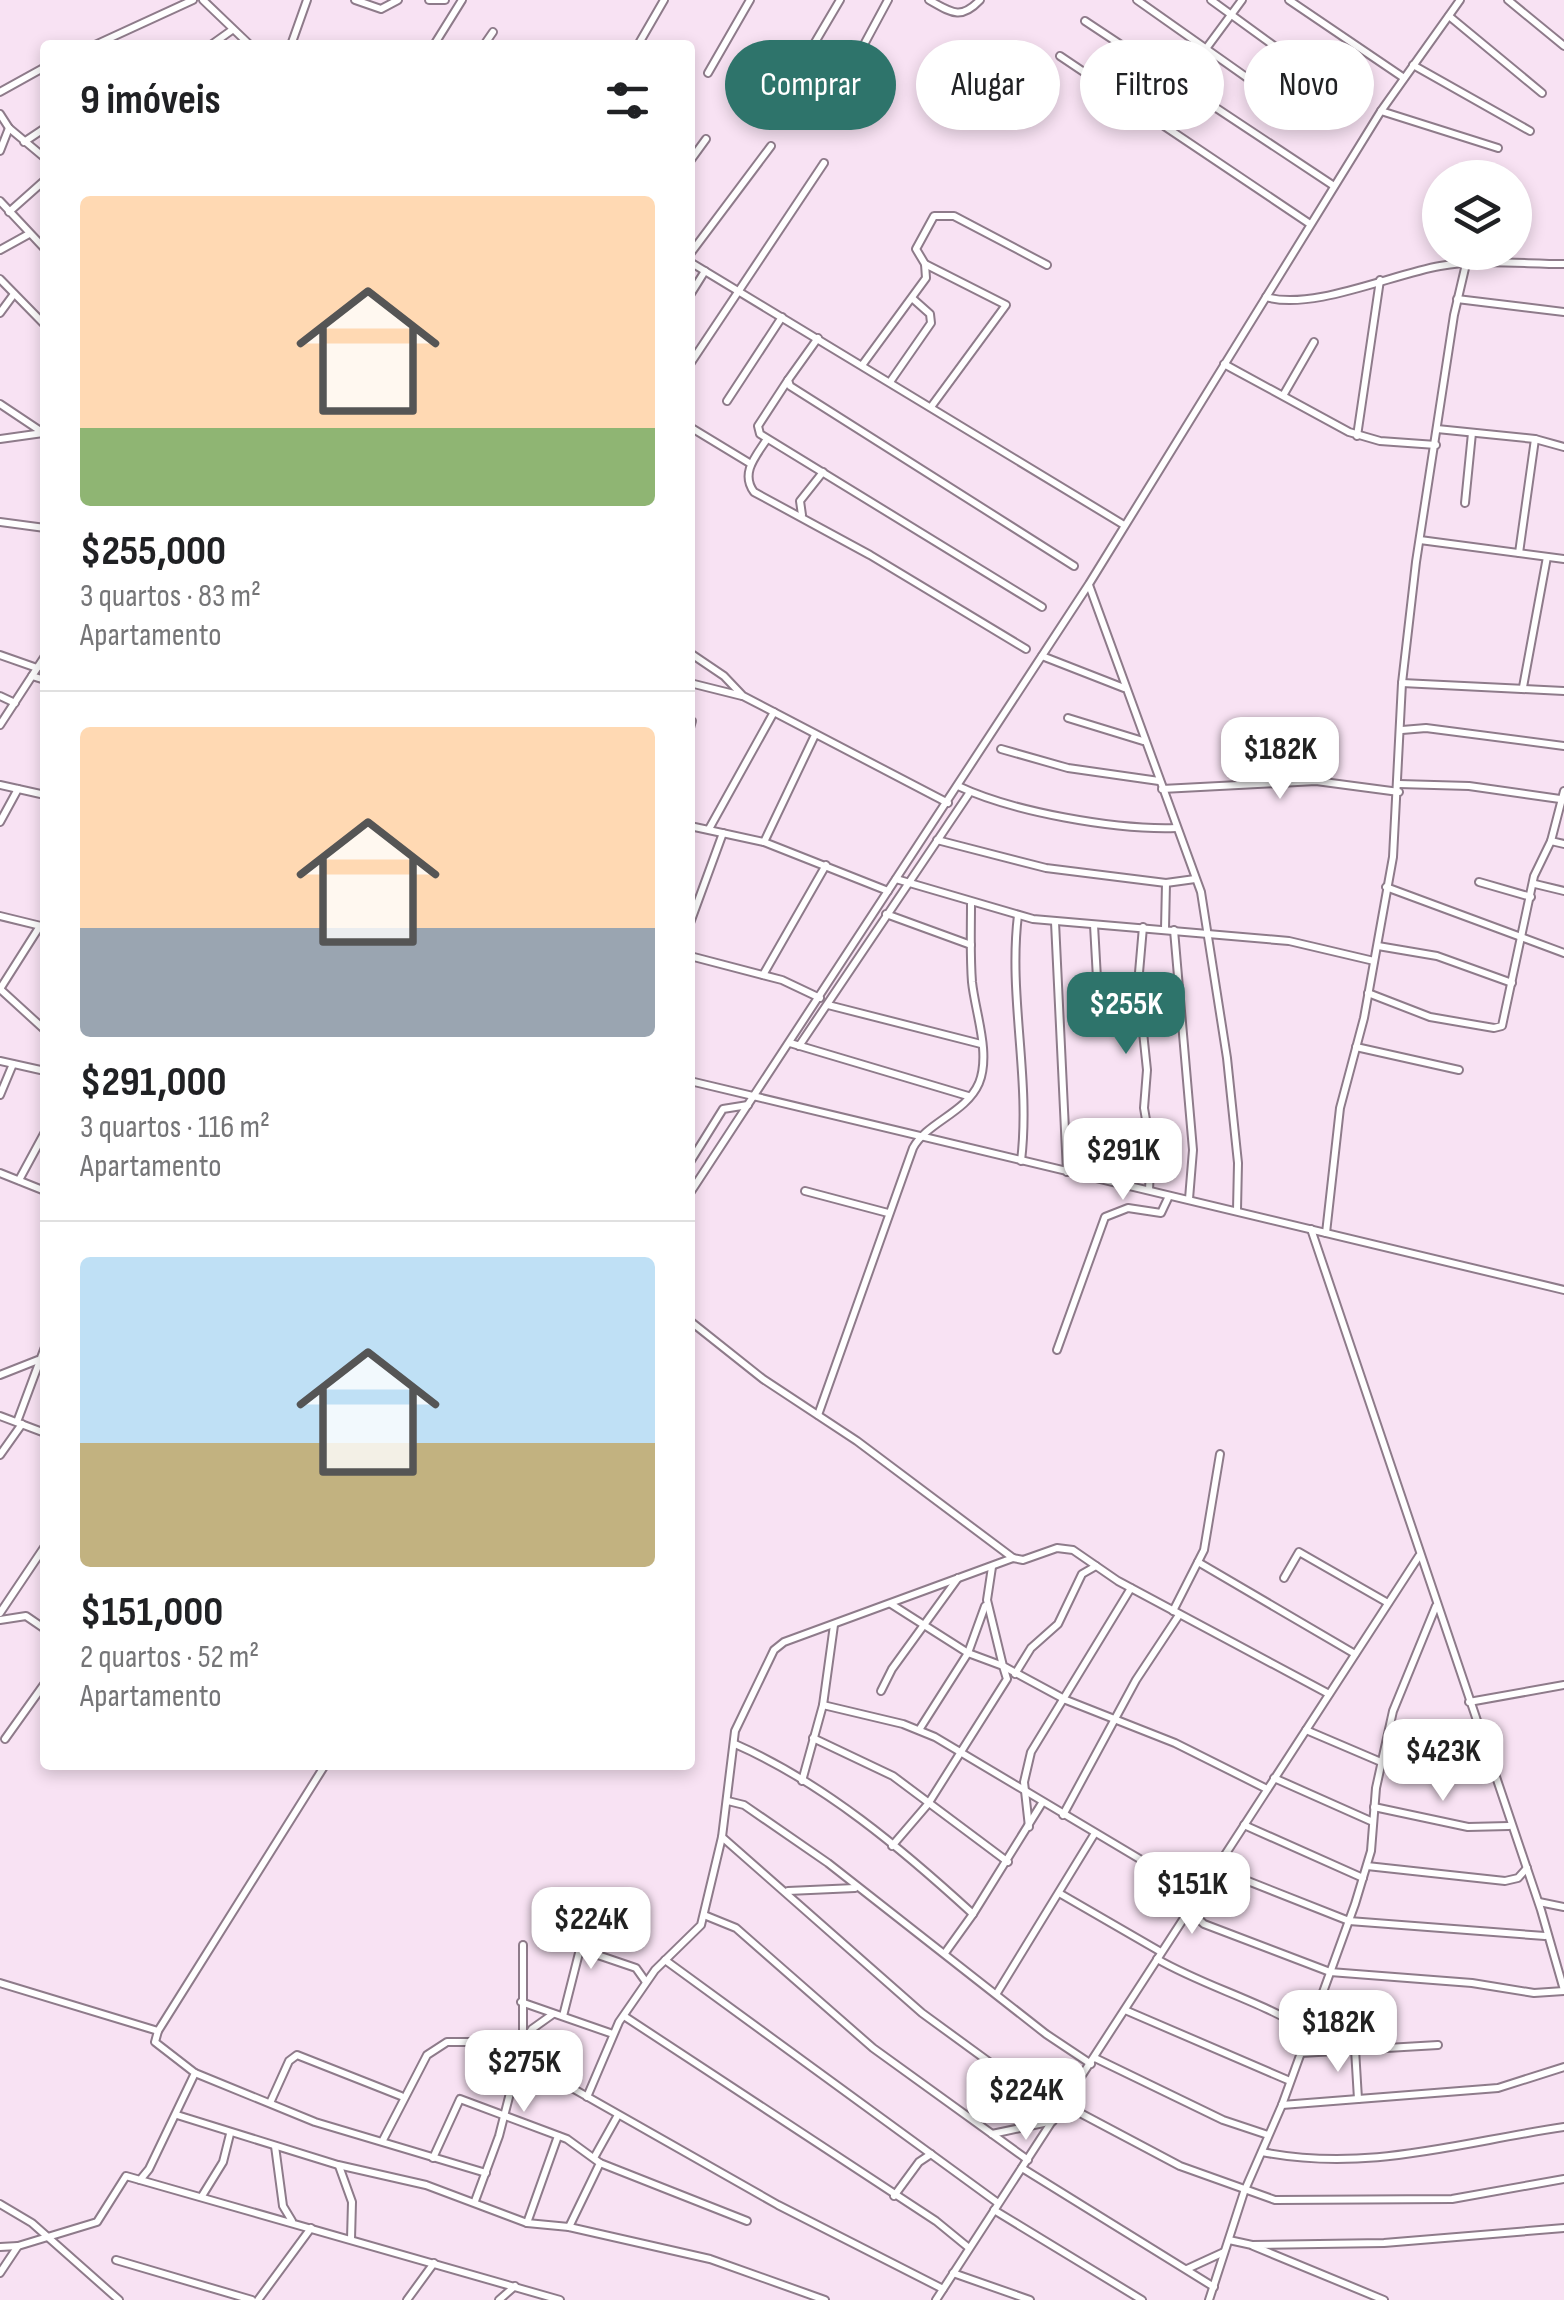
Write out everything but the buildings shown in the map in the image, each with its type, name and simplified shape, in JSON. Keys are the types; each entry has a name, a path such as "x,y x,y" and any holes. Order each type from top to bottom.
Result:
{"street":[{"path":"115,40 193,0"},
{"path":"202,0 244,40"},
{"path":"294,40 308,0"},
{"path":"355,0 381,9 398,0"},
{"path":"429,0 445,0"},
{"path":"437,40 462,0"},
{"path":"641,40 664,0"},
{"path":"708,73 750,0"},
{"path":"816,40 840,0"},
{"path":"866,40 888,0"},
{"path":"930,0 956,15 968,13 980,0"},
{"path":"1137,0 1193,40"},
{"path":"1211,0 1266,40"},
{"path":"1210,40 1242,0"},
{"path":"1288,0 1404,78"},
{"path":"695,1185 1089,584 1382,111 1460,0"},
{"path":"1508,0 1564,46"},
{"path":"1449,16 1542,93"},
{"path":"1085,21 1114,40"},
{"path":"219,40 232,30"},
{"path":"487,40 493,32"},
{"path":"1060,56 1080,69"},
{"path":"1413,65 1530,131"},
{"path":"0,92 40,69"},
{"path":"1382,111 1498,148"},
{"path":"0,114 9,128 40,154"},
{"path":"1224,116 1334,186"},
{"path":"0,152 9,128"},
{"path":"1170,130 1310,224"},
{"path":"24,142 40,131"},
{"path":"695,154 706,138"},
{"path":"695,247 771,146"},
{"path":"695,356 824,163"},
{"path":"9,212 40,184"},
{"path":"0,202 40,244"},
{"path":"931,407 1006,305 926,264 916,249 940,213 1048,265"},
{"path":"0,250 29,234"},
{"path":"863,364 926,278 926,264"},
{"path":"1532,264 1564,264"},
{"path":"695,265 1124,525"},
{"path":"1266,297 1294,299 1434,270"},
{"path":"1326,1233 1340,1108 1378,946 1399,788 1402,683 1420,540 1465,270"},
{"path":"695,286 704,271"},
{"path":"0,279 40,321"},
{"path":"1358,436 1380,280"},
{"path":"0,313 14,294"},
{"path":"890,382 931,323 930,314 912,298"},
{"path":"1458,298 1564,312"},
{"path":"728,401 782,317"},
{"path":"818,338 758,426 766,439 1042,607"},
{"path":"1284,394 1314,342"},
{"path":"1224,364 1358,436 1436,445"},
{"path":"788,380 795,390 918,463 1074,566"},
{"path":"0,404 40,429"},
{"path":"1437,429 1535,439 1564,447"},
{"path":"695,430 751,464"},
{"path":"0,439 40,433"},
{"path":"1465,503 1472,433"},
{"path":"766,439 751,464 748,480 754,492 802,516 1026,649"},
{"path":"1519,553 1535,439"},
{"path":"802,516 799,505 823,472"},
{"path":"0,522 40,527"},
{"path":"1420,540 1564,560"},
{"path":"1522,687 1547,557"},
{"path":"1089,584 1195,879 1209,934 1238,1164 1237,1210"},
{"path":"0,655 37,668"},
{"path":"695,656 724,676 743,696"},
{"path":"1042,656 1124,688"},
{"path":"0,725 40,664"},
{"path":"32,676 40,678"},
{"path":"695,683 743,696 948,802"},
{"path":"1402,683 1564,691"},
{"path":"0,696 15,703"},
{"path":"709,830 774,712"},
{"path":"1068,718 1144,742"},
{"path":"1402,730 1426,728 1564,746"},
{"path":"764,842 815,735"},
{"path":"1001,749 1068,768 1160,785 1316,781 1399,788 1469,786 1562,795 1530,898 1524,938 1499,1028 1430,1017 1368,993"},
{"path":"0,785 40,793"},
{"path":"958,786 970,792 1124,826 1176,828"},
{"path":"0,822 18,789"},
{"path":"799,1046 970,792"},
{"path":"695,827 764,842 888,892"},
{"path":"695,909 723,833"},
{"path":"937,840 1046,868 1166,883 1195,879"},
{"path":"1551,840 1564,844"},
{"path":"763,975 826,865"},
{"path":"896,879 972,904 1054,922 1289,941 1374,962"},
{"path":"1479,882 1530,898"},
{"path":"1166,883 1193,1150 1189,1199"},
{"path":"1534,884 1564,891"},
{"path":"1386,887 1564,952"},
{"path":"818,1416 888,1212 920,1137 937,1128 980,1078 970,945 972,904"},
{"path":"886,914 970,945"},
{"path":"1018,915 1016,997 1026,1095 1022,1161"},
{"path":"0,916 40,926"},
{"path":"1054,922 1067,1172"},
{"path":"1094,925 1100,1032"},
{"path":"1143,927 1138,984 1146,1070 1144,1108 1151,1150 1148,1190"},
{"path":"40,929 0,988 40,1025"},
{"path":"1378,946 1437,956 1512,983"},
{"path":"695,957 796,984 820,998"},
{"path":"828,1005 980,1044"},
{"path":"790,1043 968,1096"},
{"path":"1356,1046 1460,1070"},
{"path":"0,1061 40,1069"},
{"path":"0,1095 14,1064"},
{"path":"695,1082 1564,1290"},
{"path":"695,1154 723,1109 748,1105"},
{"path":"19,1180 40,1141"},
{"path":"0,1173 40,1189"},
{"path":"805,1191 888,1212"},
{"path":"1057,1350 1105,1217 1128,1208 1161,1213 1169,1196"},
{"path":"1185,1886 1196,1918 1209,1926 1259,1941 1330,1972 1534,1992 1564,1991 1538,1902 1509,1826 1310,1229"},
{"path":"695,1325 1012,1558 1023,1560 1063,1548 1329,1694"},
{"path":"0,1375 24,1369 40,1359"},
{"path":"0,1455 19,1423 40,1359"},
{"path":"0,1416 40,1431"},
{"path":"1063,1815 1176,1613 1210,1528 1212,1485 1220,1454"},
{"path":"1284,1578 1299,1552 1388,1603"},
{"path":"0,1616 40,1554"},
{"path":"936,2300 1420,1556"},
{"path":"587,2096 624,2016 646,1982 694,1936 704,1915 722,1837 738,1722 774,1650 784,1642 1012,1558"},
{"path":"1198,1562 1355,1654"},
{"path":"1015,1674 1031,1648 1058,1624 1082,1574 1097,1565"},
{"path":"919,1730 968,1653 986,1600 992,1567"},
{"path":"881,1691 959,1578"},
{"path":"1029,1827 1024,1791 1032,1752 1131,1588"},
{"path":"892,1846 928,1804 1005,1687 986,1600"},
{"path":"891,1604 968,1653 1267,1789"},
{"path":"1209,2300 1244,2192 1282,2105 1364,1878 1380,1762 1393,1711 1436,1606"},
{"path":"0,1616 26,1616 40,1626"},
{"path":"802,1781 823,1705 834,1626"},
{"path":"1469,1702 1564,1685"},
{"path":"5,1739 40,1690"},
{"path":"823,1705 919,1730 963,1752 1185,1886 1207,1882"},
{"path":"1306,1730 1380,1762"},
{"path":"814,1738 893,1776 1008,1862"},
{"path":"735,1744 802,1781 936,1877 973,1914"},
{"path":"322,1770 158,2031 155,2042 160,2050 196,2072 315,2122 486,2173"},
{"path":"1274,1778 1373,1822"},
{"path":"728,1801 748,1808 945,1953 1046,2034 1093,2061 1223,2120 1268,2136"},
{"path":"945,1953 1008,1862 1042,1803"},
{"path":"1374,1807 1468,1827 1509,1826"},
{"path":"1244,1825 1364,1878"},
{"path":"997,1994 1094,1833"},
{"path":"722,1837 959,2044 1015,2078 1059,2113"},
{"path":"1367,1866 1505,1881 1518,1878 1526,1868"},
{"path":"1215,1868 1349,1920 1545,1936"},
{"path":"786,1891 856,1888"},
{"path":"1060,1893 1207,1987 1280,2015 1308,2031"},
{"path":"1538,1902 1552,1908 1564,1907"},
{"path":"1542,1918 1552,1908"},
{"path":"704,1915 736,1928 873,2048 1028,2160"},
{"path":"474,2202 505,2116 523,2042 523,1945"},
{"path":"564,2016 580,1949 636,1968 646,1982"},
{"path":"666,1960 932,2154 996,2206 1142,2300"},
{"path":"0,1983 158,2031"},
{"path":"521,2002 613,2034"},
{"path":"1125,2010 1290,2080"},
{"path":"523,2042 532,2029 554,2014"},
{"path":"624,2016 969,2248"},
{"path":"382,2140 401,2096 427,2055 447,2042 472,2042 587,2096 778,2205 943,2289"},
{"path":"1300,2053 1438,2044"},
{"path":"1355,2049 1358,2099"},
{"path":"270,2104 289,2061 296,2056 401,2096"},
{"path":"1282,2105 1498,2088 1564,2066"},
{"path":"140,2180 196,2072"},
{"path":"433,2158 460,2099 558,2136 598,2160 746,2221"},
{"path":"1064,2104 1132,2144 1222,2184 1298,2202 1432,2200 1564,2178"},
{"path":"177,2114 230,2134 474,2202 527,2223 569,2227 710,2259 825,2300"},
{"path":"569,2227 618,2115"},
{"path":"991,2135 1054,2121"},
{"path":"1262,2152 1348,2162 1414,2157 1564,2127"},
{"path":"202,2196 223,2162 230,2134"},
{"path":"527,2223 558,2136"},
{"path":"275,2146 282,2206 294,2223"},
{"path":"894,2196 919,2162 932,2154"},
{"path":"338,2165 352,2202 351,2240"},
{"path":"1022,2168 1214,2287"},
{"path":"0,2246 18,2246 92,2226 126,2176 558,2300"},
{"path":"1222,2184 1239,2206"},
{"path":"0,2204 18,2212 119,2300"},
{"path":"116,2260 255,2300 310,2228"},
{"path":"1252,2245 1384,2244 1564,2228"},
{"path":"1229,2240 1252,2245 1384,2300"},
{"path":"0,2273 18,2246"},
{"path":"1187,2269 1226,2251"},
{"path":"407,2300 434,2263"},
{"path":"953,2273 1030,2300"},
{"path":"498,2300 515,2286"}]}
